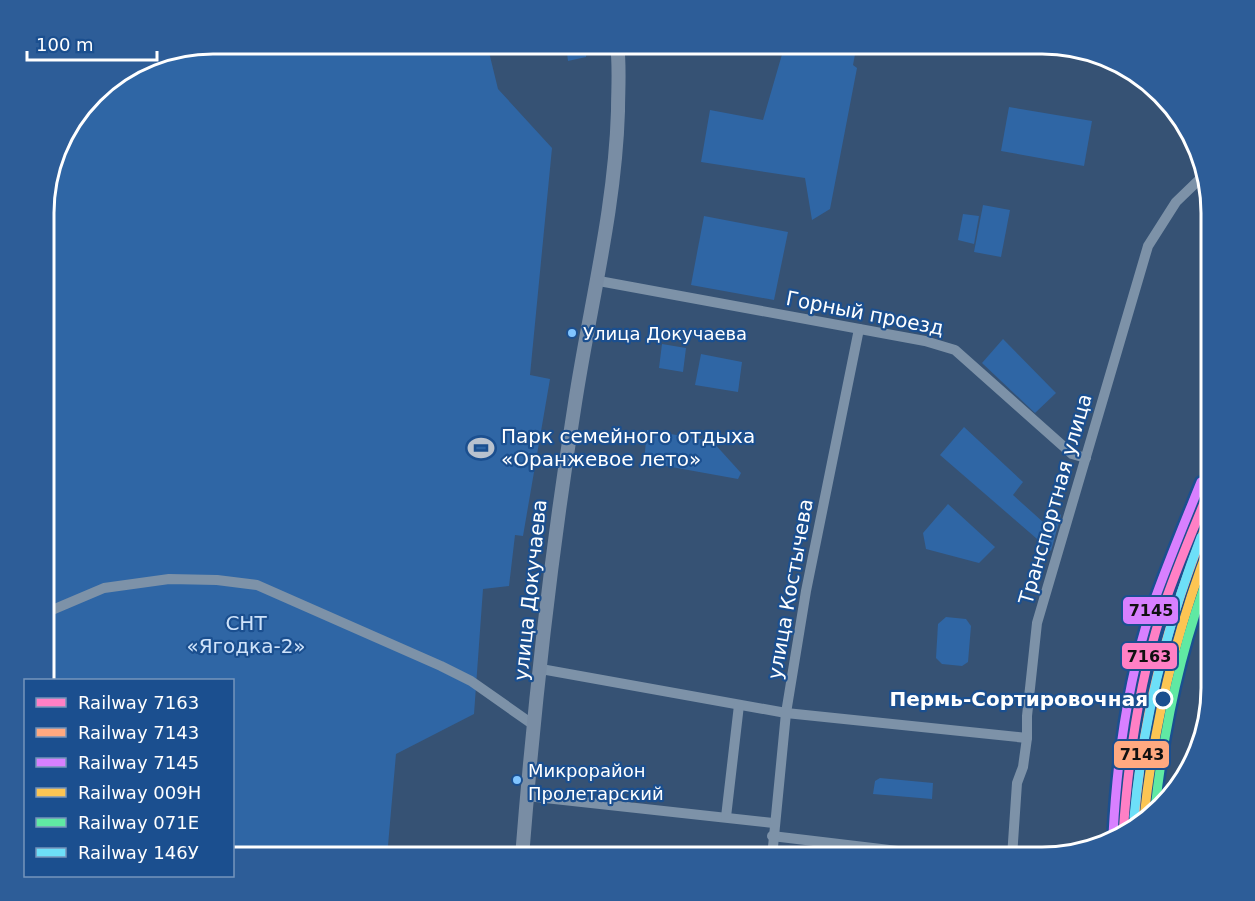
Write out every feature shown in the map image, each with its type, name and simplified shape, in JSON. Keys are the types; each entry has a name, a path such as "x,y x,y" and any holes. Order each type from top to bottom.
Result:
{"main road":[{"name":"улица Докучаева","path":"523,847 560,500 576,399 599,281 617,151 618,54"}],"street":[{"name":"Транспортная улица","path":"1013,847 1017,783 1023,767 1028,738 1027,716 1037,623 1148,246 1176,202 1198,181"},
{"name":"Горный проезд","path":"599,281 925,341 955,350 1072,454 1086,458"},
{"name":"улица Костычева","path":"772,847 786,714 806,591 859,329"},
{"path":"54,609 104,588 169,579 226,580 257,585 471,681 535,726"},
{"path":"541,669 786,714 1028,738"},
{"path":"726,817 739,705"},
{"path":"528,796 773,823"},
{"path":"772,836 864,847"}],"green space":[{"name":"СНТ «Ягодка-2»","path":"213,54 489,54 498,89 552,148 530,375 550,379 523,536 515,535 509,586 483,589 474,714 396,754 388,847 234,847 234,679 54,679 55,192 66,152 75,133 93,108 108,93 133,75 162,62 192,55"},
{"path":"567,54 586,54 586,57 568,61"},
{"path":"782,54 855,54 853,65 857,68 830,209 812,220 805,178 701,162 710,110 763,120"},
{"path":"1009,107 1092,121 1084,166 1001,151"},
{"path":"983,205 1010,210 1001,257 974,252"},
{"path":"963,214 979,216 974,244 958,240"},
{"path":"704,216 788,232 774,300 691,285"},
{"path":"1003,339 1056,393 1035,413 982,363"},
{"path":"662,344 686,348 683,372 659,368"},
{"path":"701,354 742,362 738,392 695,385"},
{"path":"964,427 1023,482 1013,495 1043,522 1055,509 1061,515 1051,551 940,455"},
{"path":"647,430 712,441 741,473 738,479 644,462"},
{"path":"948,504 995,547 979,563 926,549 923,533"},
{"path":"946,617 966,619 971,626 968,662 962,666 942,664 936,658 938,624"},
{"path":"880,778 933,783 932,799 873,794 875,781"}],"rail line":[{"name":"7145","path":"1113,831 1120,750 1136,665 1151,610 1201,482"},
{"name":"7163","path":"1124,824 1131,752 1146,668 1166,598 1201,511"},
{"name":"146У","path":"1134,817 1143,745 1158,675 1177,606 1201,537"},
{"name":"7143","path":"1135,817 1143,744 1159,666 1201,539"},
{"name":"009Н","path":"1145,810 1160,712 1168,677 1201,567"},
{"name":"071Е","path":"1156,799 1163,748 1175,687 1201,595"}],"place":[{"name":"Улица Докучаева","path":"572,333"},
{"name":"Парк семейного отдыха «Оранжевое лето»","path":"481,448"},
{"name":"Пермь-Сортировочная","path":"1163,699"},
{"name":"Микрорайон Пролетарский","path":"517,780"}]}
